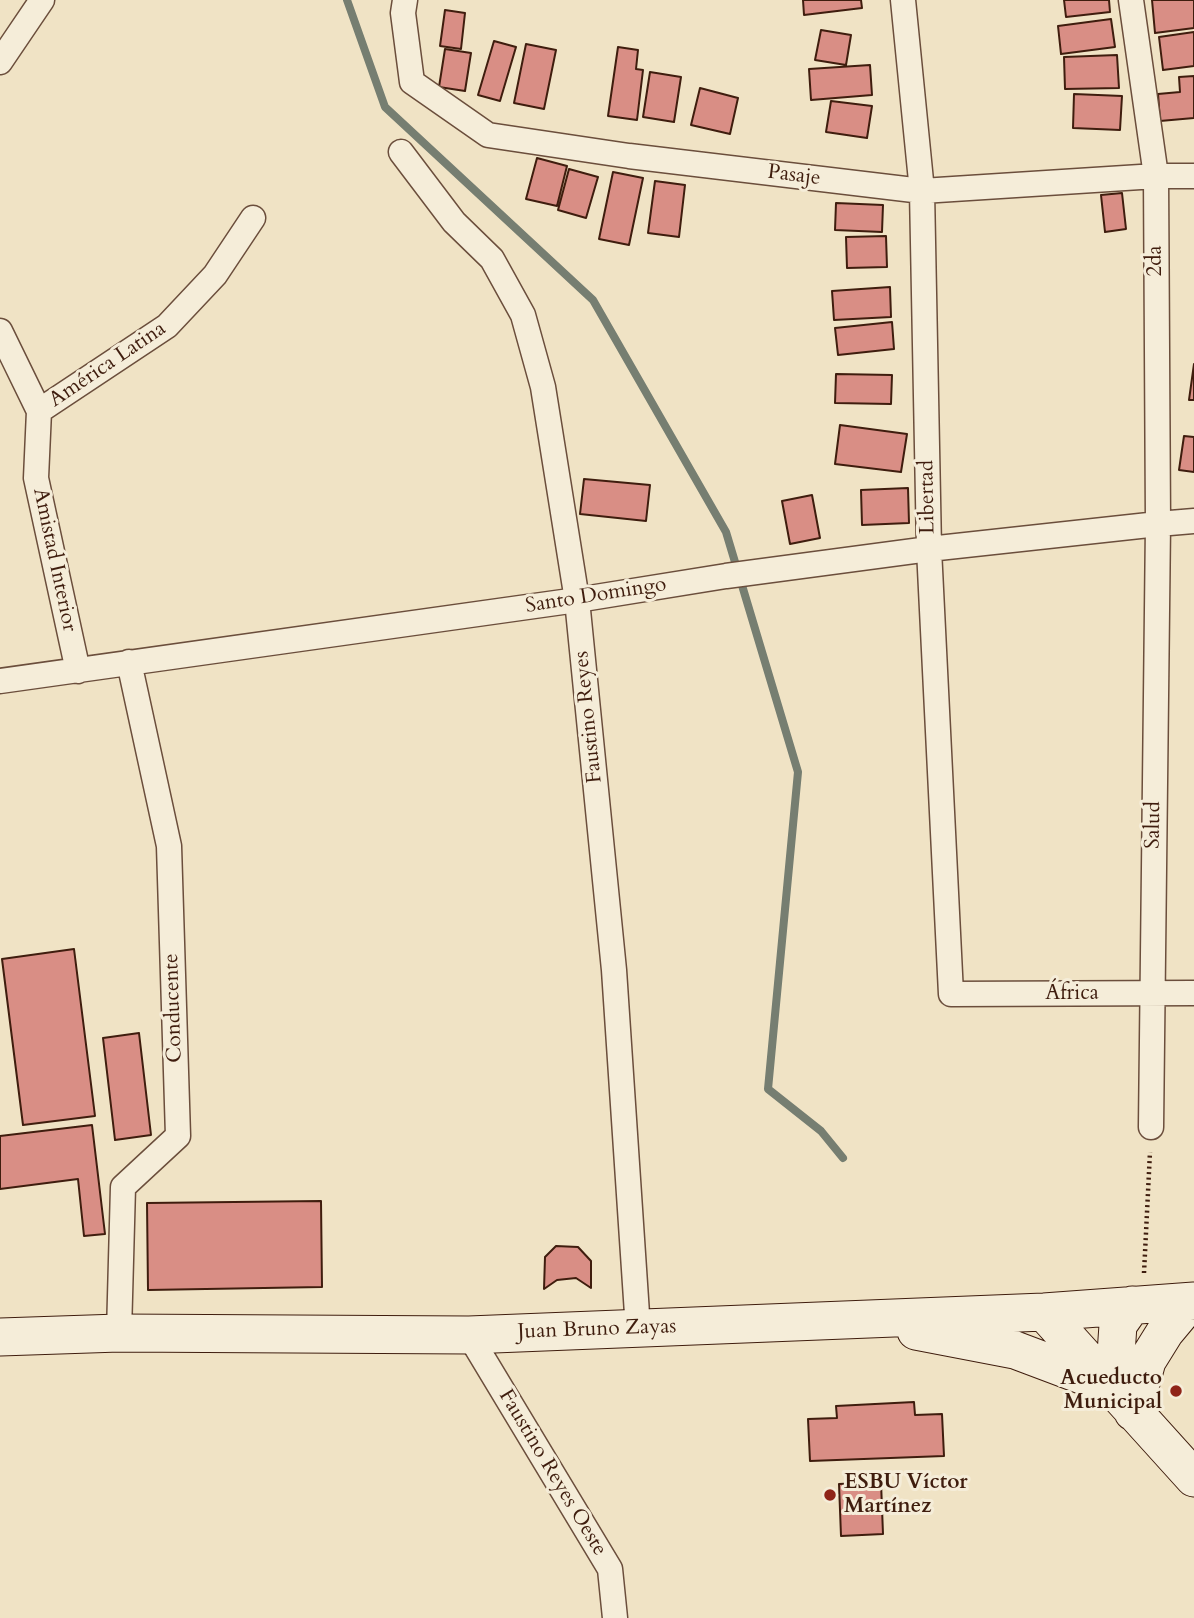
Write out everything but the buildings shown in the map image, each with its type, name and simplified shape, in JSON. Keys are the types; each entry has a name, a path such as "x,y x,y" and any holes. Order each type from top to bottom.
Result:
{"main road":[{"name":"Juan Bruno Zayas","path":"0,1337 118,1333 469,1335 1044,1312 1192,1302"},
{"path":"1133,1412 1147,1361 1166,1332 1192,1302"},
{"path":"1133,1412 1116,1354 1118,1325 1137,1305"},
{"path":"1044,1312 1194,1478"},
{"path":"850,1319 1015,1350 1108,1385"}],"street":[{"path":"0,62 43,0"},
{"name":"Pasaje","path":"405,0 403,13 412,82 488,135 629,156 922,191 1194,176"},
{"name":"Libertad","path":"903,0 922,191 929,550 951,994"},
{"name":"2da","path":"1131,0 1156,176 1158,524"},
{"name":"Faustino Reyes","path":"401,152 454,222 492,259 523,315 543,387 577,600 614,970 638,1329"},
{"name":"América Latina","path":"39,411 167,326 215,275 253,218"},
{"name":"Amistad Interior","path":"0,331 39,411 36,478 78,671"},
{"name":"Santo Domingo","path":"0,681 737,575 929,550 1194,521"},
{"name":"Salud","path":"1151,1127 1158,524"},
{"name":"Conducente","path":"118,1333 123,1187 178,1136 169,846 129,662"},
{"name":"África","path":"951,994 1194,993"},
{"name":"Faustino Reyes Oeste","path":"469,1335 610,1569 615,1618"}],"path":[{"path":"1137,1305 1151,1127"}],"waterway":[{"path":"347,0 385,107 593,300 726,532 798,772 768,1089 821,1131 843,1158"}],"place":[{"name":"Acueducto Municipal","path":"1176,1391"},
{"name":"ESBU Víctor Martínez","path":"830,1495"}]}
